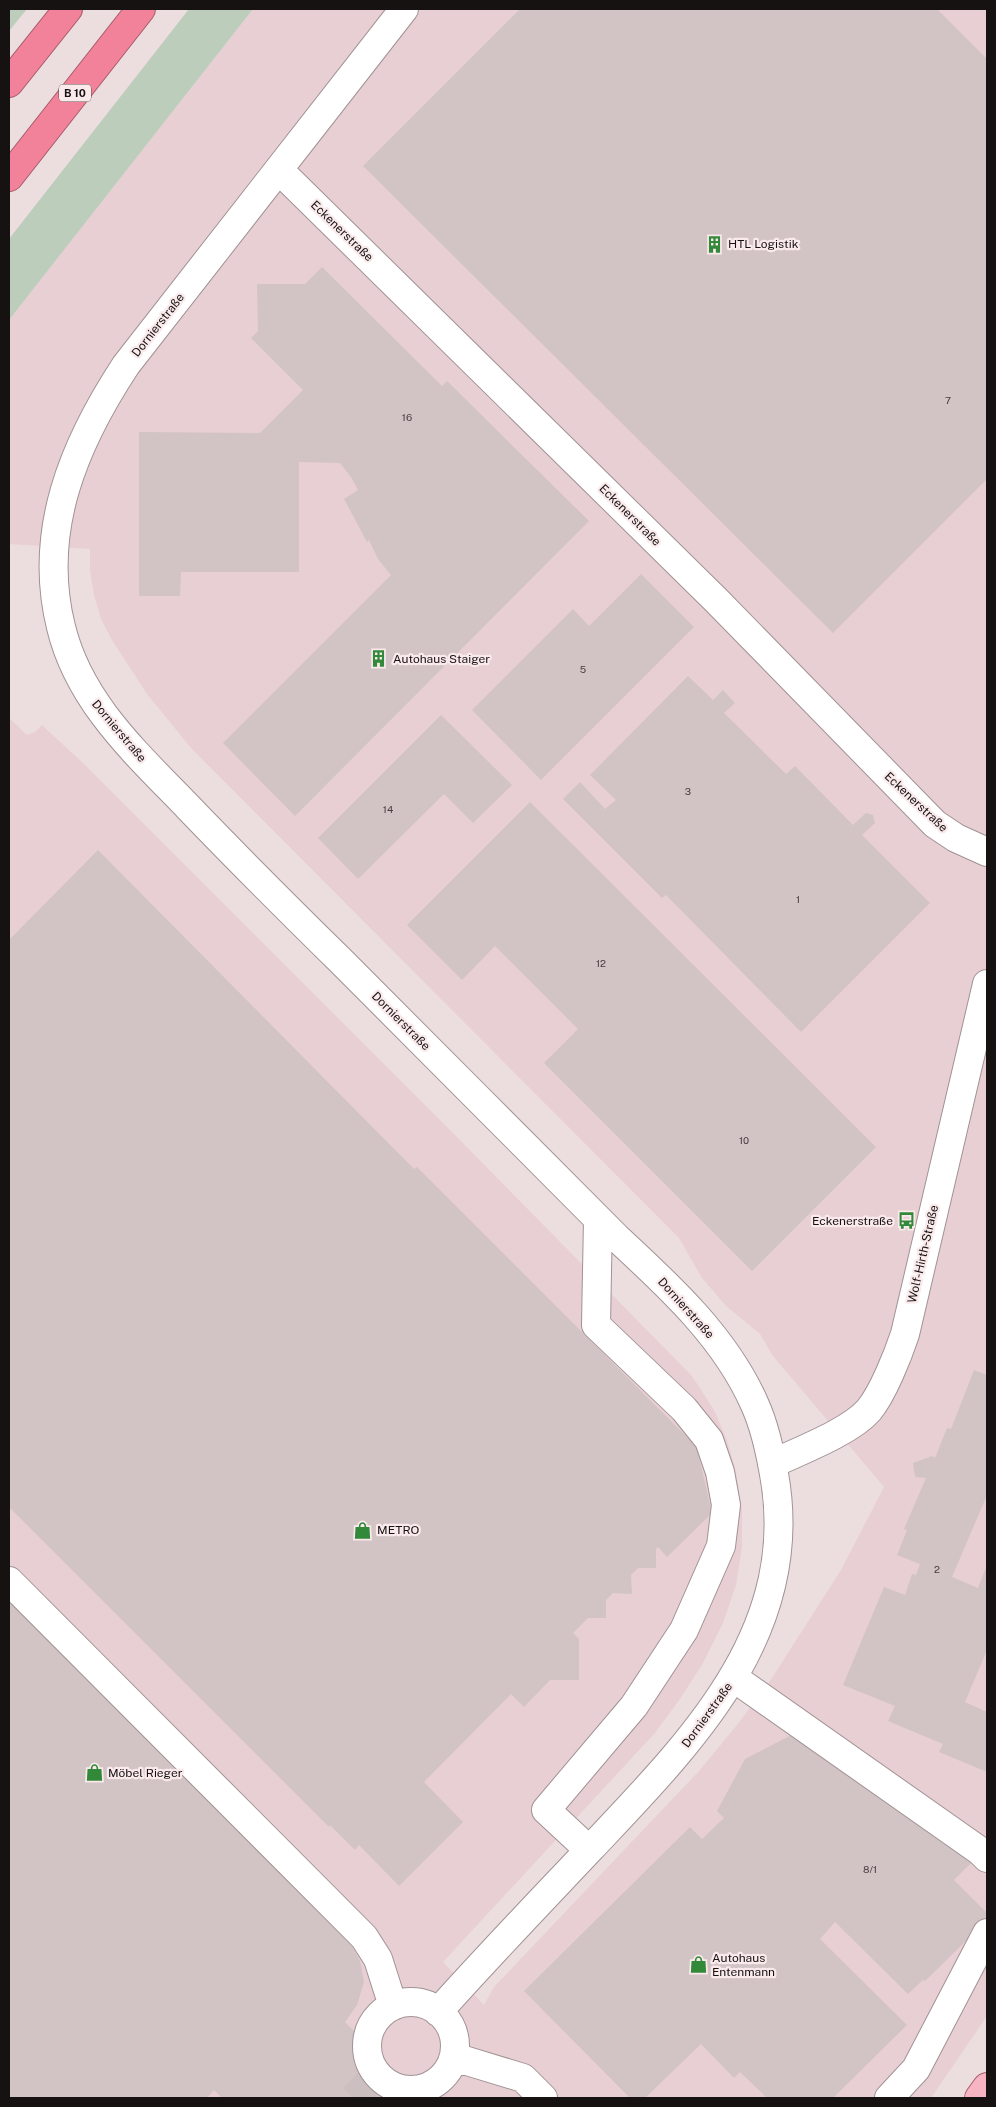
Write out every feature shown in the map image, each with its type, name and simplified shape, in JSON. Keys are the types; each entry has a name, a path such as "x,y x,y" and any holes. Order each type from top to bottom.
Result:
{"highway":[{"path":"9,84 68,9"},
{"name":"B 10","path":"9,177 141,9"}],"main road":[{"path":"979,2098 987,2087"}],"street":[{"name":"Dornierstraße","path":"404,9 126,365 105,397 90,425 65,490 56,526 53,582 61,628 69,653 90,697 126,742 230,852 598,1219 660,1278 719,1345 755,1405 763,1427 779,1502 779,1552 755,1635 734,1678 696,1732 662,1773 438,2012"},
{"name":"Eckenerstraße","path":"279,170 716,600 936,824 956,838 987,852"},
{"name":"Wolf-Hirth-Straße","path":"772,1464 828,1437 862,1417 874,1402 896,1358 905,1334 987,984"},
{"path":"589,1850 546,1810 634,1706 684,1630 721,1546 726,1505 720,1472 709,1440 684,1409 596,1325 598,1219"},
{"path":"9,1581 364,1938 378,1959 393,2006"},
{"path":"734,1678 980,1851 987,1858"},
{"path":"889,2098 916,2069 987,1933"},
{"path":"412,2002 422,2004 438,2012 446,2018 454,2036 454,2057 450,2067 438,2081 421,2090 402,2090 383,2080 369,2061 368,2053 368,2036 377,2019 393,2006 412,2002"},
{"path":"454,2057 523,2078 543,2098"}],"shaded area":[{"path":"253,9 987,9 987,2016 931,2098 9,2098 9,718 27,735 35,732 42,725 85,765 453,1133 692,1376 714,1410 727,1440 736,1472 742,1511 742,1547 736,1585 723,1623 703,1663 680,1699 654,1734 443,1962 484,2005 494,1987 699,1771 737,1725 770,1681 841,1570 884,1487 773,1356 760,1334 726,1306 702,1278 679,1238 191,748 147,694 112,640 101,619 90,571 90,549 9,544 9,320"}],"green space":[{"path":"9,9 27,9 9,31"},
{"path":"189,9 253,9 9,320 9,239"}],"building":[{"name":"HTL Logistik","path":"520,9 937,9 987,59 987,479 833,633 363,166"},
{"path":"322,267 442,386 447,381 589,521 295,816 223,743 391,575 378,559 369,540 367,542 344,499 358,490 340,463 299,462 299,572 181,572 180,596 139,596 139,432 260,433 303,390 251,338 258,331 257,284 305,284"},
{"path":"641,574 694,627 541,780 472,710 573,609 589,626"},
{"path":"688,676 713,700 723,690 735,703 724,713 786,774 795,766 853,825 866,813 873,815 875,823 862,835 930,903 801,1032 666,895 662,898 563,799 580,782 605,809 616,800 590,775"},
{"path":"441,715 512,785 473,823 444,794 358,879 318,838"},
{"path":"530,802 876,1147 752,1271 544,1063 578,1029 495,946 462,980 407,925"},
{"name":"METRO","path":"98,850 414,1169 417,1167 703,1453 699,1457 712,1513 667,1557 658,1547 656,1549 656,1568 638,1568 631,1575 632,1594 613,1593 606,1600 606,1618 588,1618 573,1633 579,1639 579,1680 550,1680 524,1707 511,1694 424,1782 463,1822 399,1886 359,1845 355,1850 330,1825 329,1827 9,1507 9,940"},
{"path":"974,1370 987,1375 987,1495 952,1577 978,1588 987,1565 987,1650 965,1702 987,1712 987,1772 939,1752 943,1744 888,1721 895,1706 843,1685 884,1587 905,1595 912,1574 916,1575 920,1564 897,1555 907,1530 904,1529 926,1478 915,1477 913,1463 932,1456 935,1458 947,1428 951,1429"},
{"name":"Möbel Rieger","path":"9,1602 349,1941 360,1961 364,1982 357,2005 345,2022 421,2098 222,2098 214,2090 207,2098 9,2098"},
{"name":"Autohaus Entenmann","path":"799,1731 976,1858 954,1880 987,1913 987,1916 968,1936 969,1938 925,1981 923,1980 908,1994 835,1922 820,1939 907,2025 833,2098 767,2098 740,2072 734,2078 701,2044 645,2098 630,2098 524,1991 690,1827 702,1839 724,1818 717,1811 745,1759"}],"tunnel":[{"path":"353,2098 377,2074"},
{"path":"395,2087 398,2098"},
{"path":"421,2090 421,2098"}],"place":[{"name":"HTL Logistik","path":"714,244"},
{"name":"Autohaus Staiger","path":"379,659"},
{"name":"Eckenerstraße","path":"907,1221"},
{"name":"METRO","path":"363,1530"},
{"name":"Möbel Rieger","path":"94,1773"},
{"name":"Autohaus Entenmann","path":"698,1965"}]}
